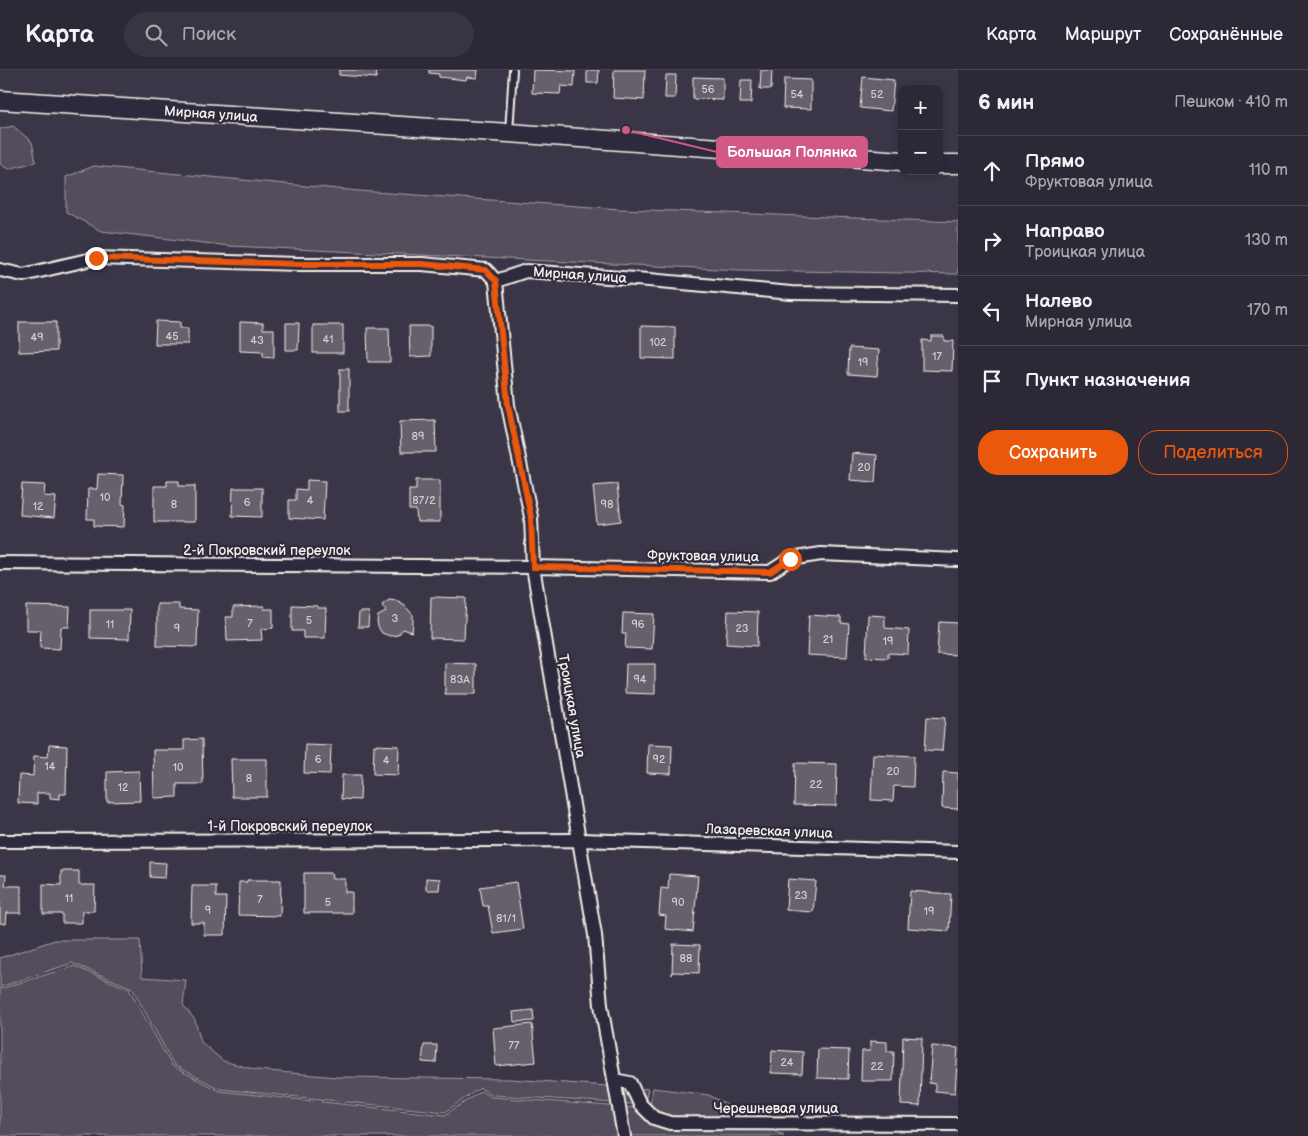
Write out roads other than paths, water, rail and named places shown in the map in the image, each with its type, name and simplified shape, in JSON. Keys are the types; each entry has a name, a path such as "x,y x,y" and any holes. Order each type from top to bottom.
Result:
{"street":[{"name":"Мирная улица","path":"0,100 898,161"},
{"path":"943,164 958,164"},
{"path":"0,270 23,275 96,258 298,264 422,264 486,270 496,281"},
{"name":"Мирная улица","path":"496,281 526,271 791,293 958,295"},
{"name":"Троицкая улица","path":"496,281 508,405 531,517 533,567 580,840 595,935 601,1005 624,1136"},
{"name":"Фруктовая улица","path":"533,567 770,572 790,559 821,554 958,560"},
{"name":"2-й Покровский переулок","path":"0,563 533,567"},
{"name":"1-й Покровский переулок","path":"0,841 580,840"},
{"name":"Лазаревская улица","path":"580,840 958,852"},
{"name":"Черешневая улица","path":"614,1080 630,1083 640,1104 654,1118 670,1123 958,1124"}],"lane":[{"path":"509,133 513,70"}],"place":[{"name":"Большая Полянка","path":"626,130"}]}
